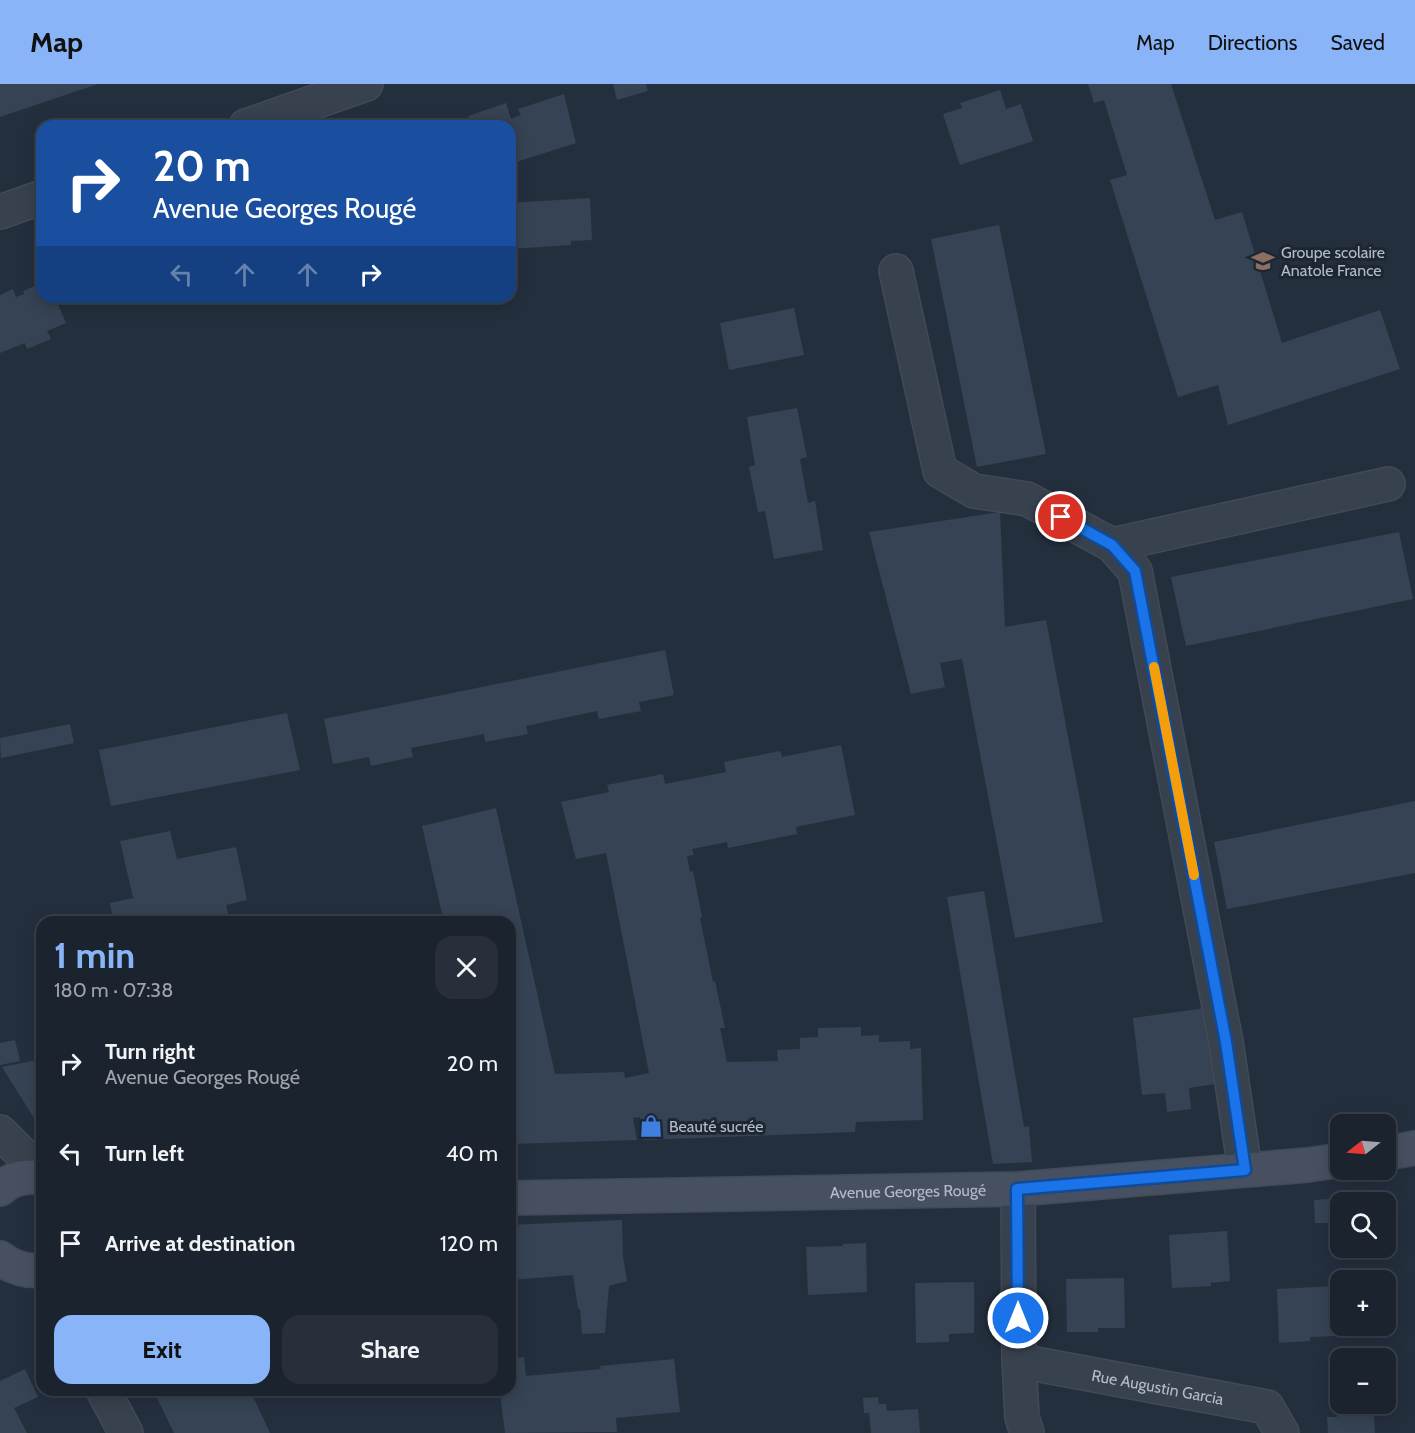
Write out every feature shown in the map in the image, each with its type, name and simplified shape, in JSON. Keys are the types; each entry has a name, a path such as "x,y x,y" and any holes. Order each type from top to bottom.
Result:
{"street":[{"path":"263,120 366,84"},
{"path":"0,212 36,199"},
{"path":"896,271 940,471 974,491 1027,499 1112,545 1135,571 1226,1042 1245,1170"},
{"path":"1112,545 1388,484"},
{"path":"0,1132 36,1170"},
{"path":"1396,1151 1415,1148"},
{"name":"Avenue Georges Rougé","path":"516,1198 1017,1189 1330,1162"},
{"path":"0,1189 16,1179 36,1176"},
{"path":"1017,1189 1019,1361 1022,1417 1027,1433"},
{"name":"Rue Augustin Garcia","path":"1019,1361 1267,1407 1282,1433"},
{"path":"106,1396 126,1433"}],"building":[{"path":"0,84 98,84 0,117"},
{"path":"613,84 646,84 648,91 617,100"},
{"path":"1088,84 1171,84 1215,220 1242,212 1282,343 1380,310 1400,369 1228,425 1218,385 1178,397 1110,180 1127,175 1104,100 1094,103"},
{"path":"1000,90 1006,109 1021,104 1033,141 960,165 943,114 962,108 960,103"},
{"path":"564,94 576,143 516,162 516,120 469,120 468,116 506,103 511,119 521,115 518,109"},
{"path":"590,198 592,240 571,241 571,245 516,249 516,203"},
{"path":"999,225 1046,454 977,467 931,239"},
{"path":"36,286 36,303 58,303 66,323 47,331 51,339 27,349 25,343 0,353 0,295 13,289 16,297 24,294 23,291"},
{"path":"794,308 804,355 729,370 720,323"},
{"path":"797,408 807,457 800,459 808,503 815,501 823,550 774,559 765,511 758,512 749,467 755,465 747,417"},
{"path":"1000,512 1005,627 1046,620 1103,922 1015,938 962,659 940,663 945,687 911,694 869,532"},
{"path":"1399,532 1413,599 1186,646 1171,577"},
{"path":"665,650 674,695 639,702 641,711 599,719 597,711 526,726 528,734 485,742 484,734 411,748 413,757 371,766 369,757 333,764 324,719"},
{"path":"287,713 300,770 111,806 99,750"},
{"path":"70,724 74,743 1,758 0,738"},
{"path":"841,745 855,815 796,827 797,834 728,848 727,842 692,849 694,855 687,856 690,872 693,871 713,982 715,981 725,1028 720,1028 727,1062 778,1061 777,1050 800,1049 800,1038 818,1037 818,1028 861,1027 861,1036 879,1035 879,1042 910,1041 910,1049 921,1048 923,1120 856,1122 855,1132 644,1140 640,1117 633,1118 637,1140 516,1144 516,916 443,916 422,826 496,808 555,1074 624,1072 625,1078 649,1073 606,853 576,859 561,802 609,792 607,785 663,774 665,784 726,772 724,762 780,751 782,757"},
{"path":"1415,801 1415,873 1227,909 1214,842"},
{"path":"170,831 177,859 236,847 247,900 226,905 229,916 113,916 110,903 133,898 120,841"},
{"path":"984,891 1024,1127 1029,1126 1032,1162 993,1164 947,897"},
{"path":"1206,1008 1215,1084 1189,1088 1191,1109 1167,1112 1165,1093 1142,1095 1133,1018"},
{"path":"15,1040 20,1061 0,1065 0,1043"},
{"path":"36,1060 36,1121 2,1067"},
{"path":"1330,1199 1330,1223 1315,1223 1314,1200"},
{"path":"622,1220 623,1256 627,1281 609,1286 605,1333 582,1334 573,1275 516,1280 516,1225"},
{"path":"1227,1231 1230,1281 1211,1283 1211,1286 1172,1288 1169,1235"},
{"path":"866,1243 867,1292 808,1295 806,1247"},
{"path":"1124,1278 1125,1328 1098,1328 1098,1332 1067,1332 1066,1279"},
{"path":"974,1282 974,1333 949,1334 949,1342 916,1343 915,1283"},
{"path":"1330,1286 1330,1336 1337,1336 1310,1337 1310,1341 1279,1343 1277,1289"},
{"path":"524,1357 526,1376 674,1359 680,1412 616,1418 617,1432 505,1433 500,1396 516,1396 516,1358"},
{"path":"25,1369 38,1397 14,1408 27,1433 0,1433 0,1381"},
{"path":"156,1396 253,1396 270,1433 174,1433"},
{"path":"878,1397 879,1404 886,1404 887,1411 918,1409 920,1433 871,1433 869,1413 864,1413 863,1398"},
{"path":"1337,1414 1374,1415 1375,1433 1328,1433 1327,1417 1337,1417"}],"slow traffic":[{"path":"1154,667 1194,875"}],"place":[{"name":"Groupe scolaire Anatole France","path":"1263,261"},
{"name":"Beauté sucrée","path":"651,1126"}],"route":[{"path":"1018,1318 1017,1189 1245,1170 1226,1042 1135,571 1112,545 1061,517"}]}
